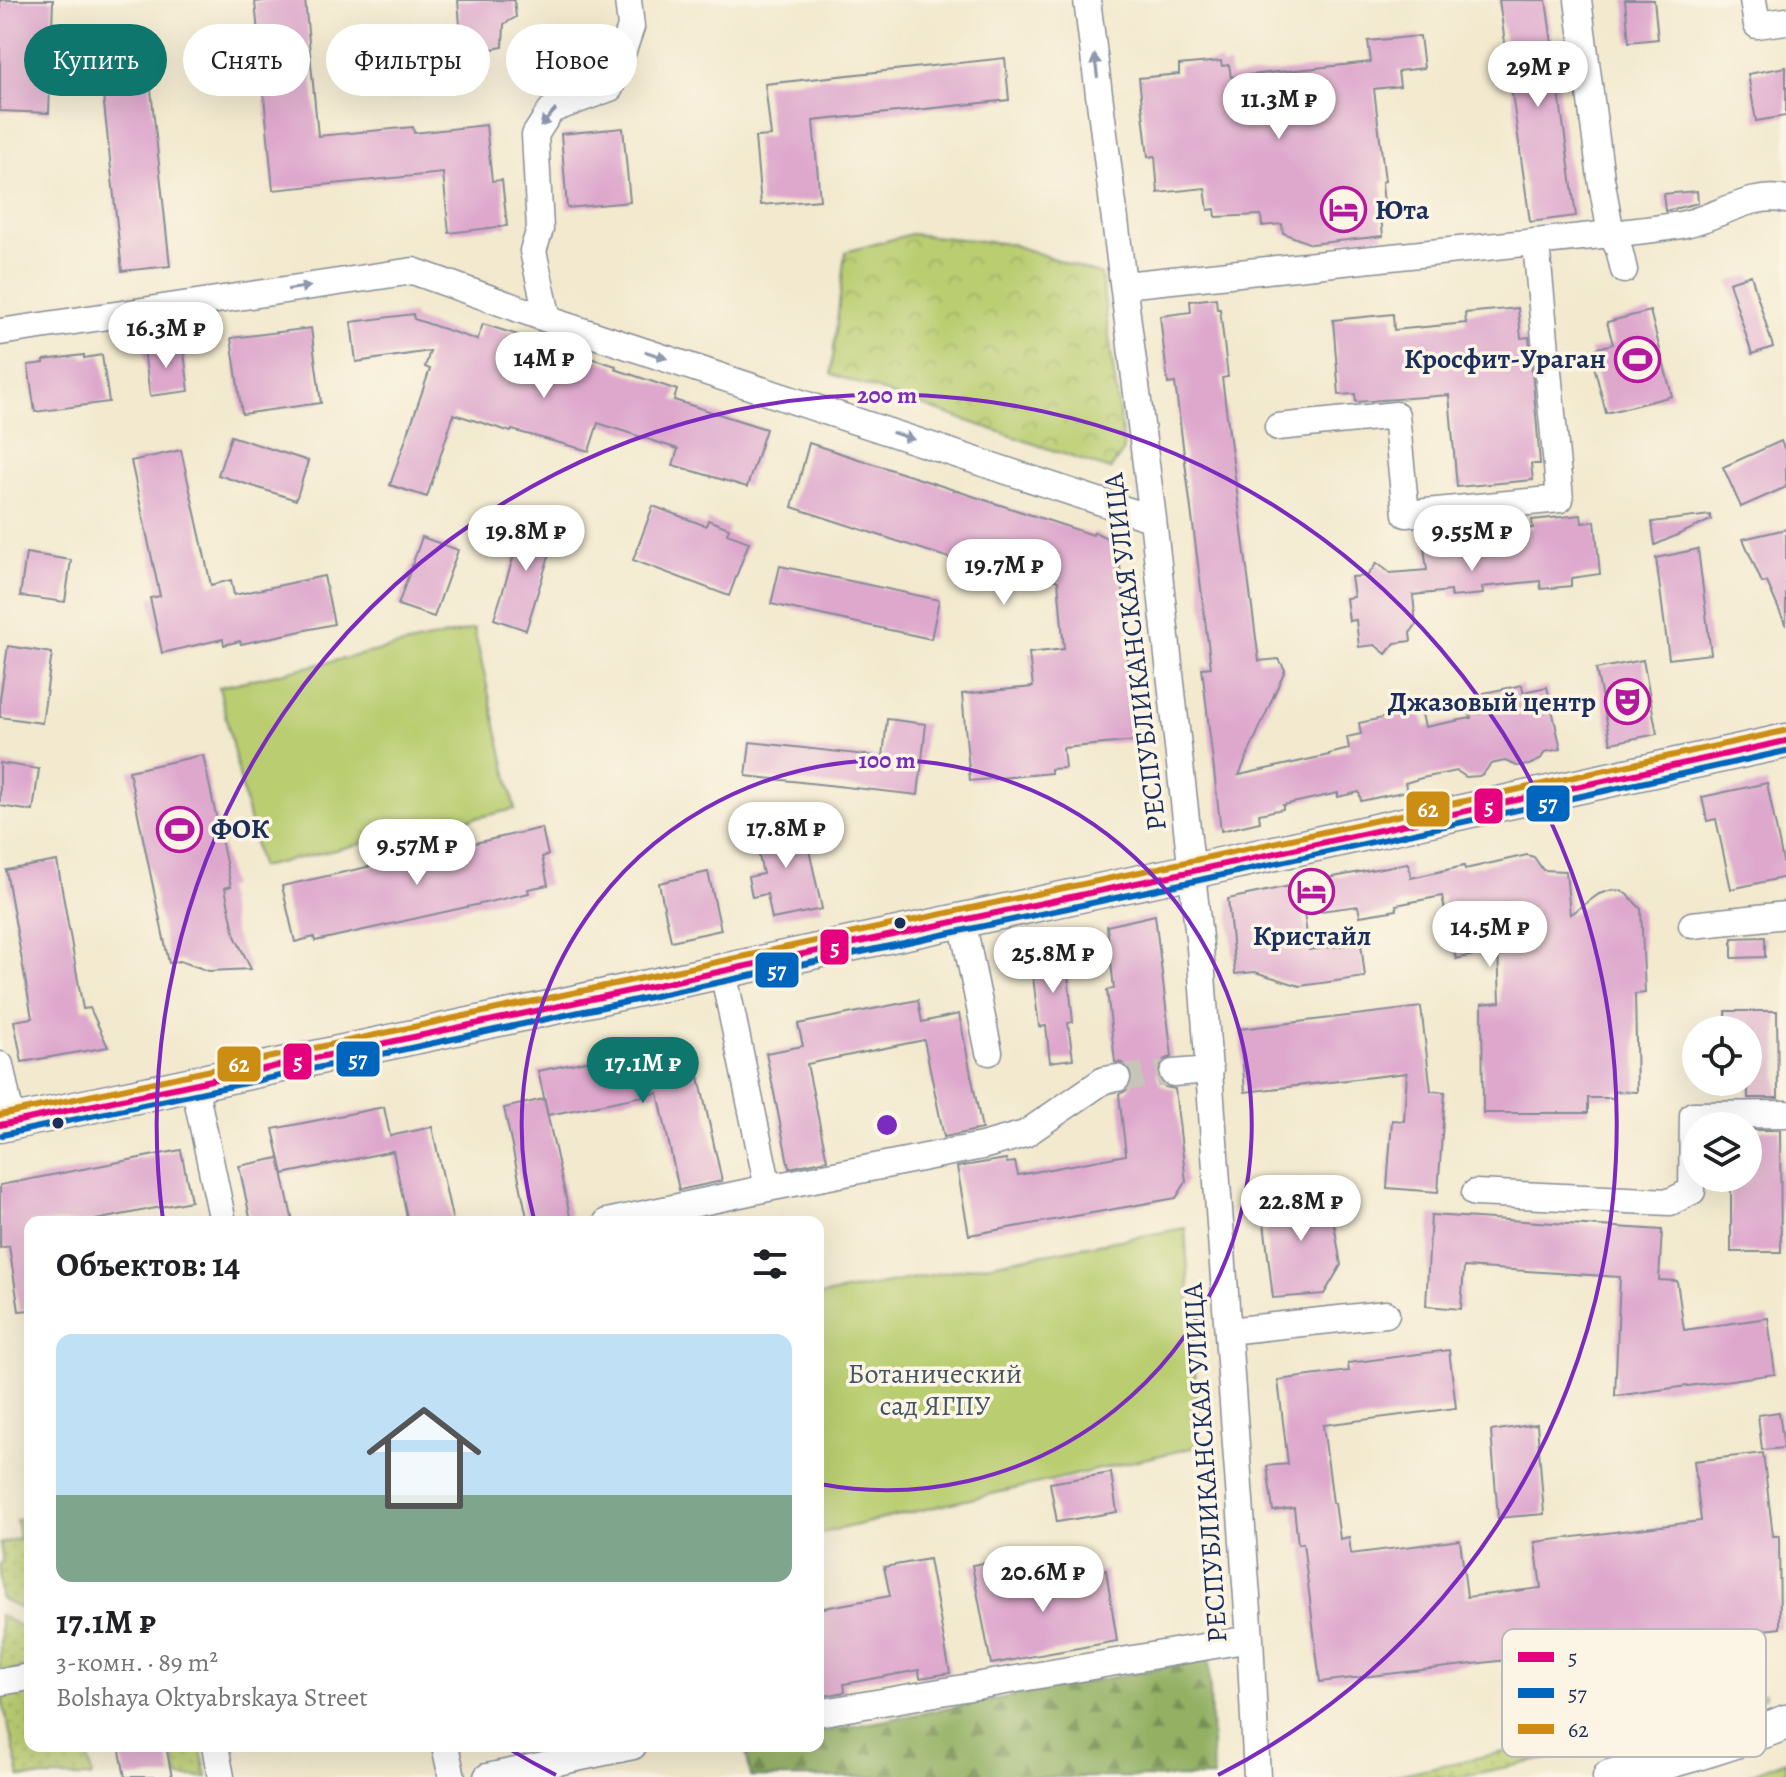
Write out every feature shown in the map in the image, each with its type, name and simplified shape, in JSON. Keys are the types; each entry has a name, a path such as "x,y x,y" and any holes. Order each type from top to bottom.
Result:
{"main road":[{"path":"6,1124 1786,741"},
{"path":"1766,1731 1786,1722"},
{"path":"1610,1777 1687,1757"}],"street":[{"path":"548,319 533,251 540,229 535,135 551,110 610,88 631,27 628,0"},
{"name":"РЕСПУБЛИКАНСКАЯ УЛИЦА","path":"1087,0 1153,519 1193,871 1210,1070 1257,1777"},
{"path":"1578,0 1601,178 1611,234 1619,249 1624,270"},
{"path":"1753,0 1757,25 1786,21"},
{"path":"1124,285 1611,234 1684,224 1711,217 1757,198 1786,200"},
{"path":"1278,427 1396,415 1406,514 1560,499 1536,243"},
{"path":"0,332 413,271 548,319 1153,519"},
{"path":"1692,925 1786,915"},
{"path":"962,920 989,1052"},
{"path":"723,971 768,1188"},
{"path":"0,1065 6,1124"},
{"path":"1173,1073 1210,1070"},
{"path":"635,1216 982,1146 1025,1134 1104,1080 1117,1078"},
{"path":"194,1084 222,1216"},
{"path":"1475,1193 1670,1202 1692,1191 1693,1115 1786,1114"},
{"path":"1228,1331 1386,1314"},
{"path":"824,1712 1250,1639"},
{"path":"0,1682 24,1678"},
{"path":"216,1752 221,1777"},
{"path":"446,1752 452,1777"},
{"path":"487,1777 605,1752"}],"green space":[{"path":"911,234 1011,244 1101,275 1124,450 1110,470 831,374 845,252"},
{"path":"474,629 515,809 260,867 219,687"},
{"name":"Ботанический сад ЯГПУ","path":"1185,1228 1200,1446 824,1533 824,1295"},
{"path":"24,1518 24,1611 0,1598 0,1564 3,1563 0,1544 19,1538 16,1520"},
{"path":"0,1615 24,1629 24,1669 0,1673"},
{"path":"1209,1659 1213,1777 751,1777 746,1752 824,1752 824,1732"},
{"path":"24,1686 24,1752 87,1752 92,1777 20,1777 0,1689"},
{"path":"173,1752 201,1752 207,1777 178,1777"},
{"path":"1502,1752 1502,1757 1555,1757 1459,1777 1387,1777"},
{"path":"1786,1760 1786,1772 1772,1777 1743,1777"}],"building":[{"path":"0,0 53,0 52,24 24,24 24,96 50,96 49,113 0,111"},
{"path":"305,0 307,24 257,24 255,2"},
{"path":"458,0 514,0 516,17 504,24 503,47 490,49 490,24 460,24"},
{"path":"1499,0 1546,0 1576,216 1530,222"},
{"path":"1625,0 1654,0 1658,39 1629,42"},
{"path":"1420,36 1424,68 1398,71 1400,86 1374,89 1385,181 1382,182 1384,206 1380,206 1383,236 1311,244 1283,233 1282,224 1262,226 1261,215 1216,217 1215,209 1208,210 1205,188 1158,193 1155,156 1148,157 1139,78 1179,74 1179,65 1221,61 1222,66 1229,65 1231,77 1371,62 1368,41"},
{"path":"310,52 318,136 413,127 414,133 486,125 492,181 502,180 507,226 449,233 443,173 273,190 264,96 310,96"},
{"path":"1005,58 1009,100 813,121 820,200 761,205 755,137 771,136 765,84"},
{"path":"1786,67 1786,116 1756,121 1748,74"},
{"path":"103,96 152,96 170,266 122,271"},
{"path":"623,128 630,202 567,208 561,134"},
{"path":"1697,191 1698,203 1665,211 1663,194"},
{"path":"1751,275 1773,347 1752,354 1729,282"},
{"path":"1216,298 1228,377 1222,378 1259,661 1279,659 1285,670 1239,775 1349,749 1347,737 1361,734 1359,723 1421,710 1425,727 1471,718 1469,711 1487,708 1484,693 1522,685 1523,692 1547,687 1561,749 1545,752 1540,760 1529,765 1517,766 1505,761 1491,764 1479,776 1466,777 1457,771 1422,778 1405,783 1407,791 1361,801 1359,792 1338,797 1338,793 1283,805 1283,809 1259,814 1260,822 1221,831 1202,668 1211,667 1175,383 1168,384 1160,316 1191,312 1190,301"},
{"path":"1518,308 1521,338 1529,337 1536,415 1540,464 1531,464 1533,480 1457,487 1449,395 1356,402 1355,394 1339,395 1333,320 1393,314 1394,330 1466,323 1465,313"},
{"path":"1650,311 1672,396 1606,413 1590,350 1613,344 1607,322"},
{"path":"413,314 414,319 477,340 483,324 616,366 615,369 677,390 674,400 766,429 747,487 673,465 678,449 598,423 589,451 454,414 427,497 390,485 430,369 425,367 430,351 356,362 351,322"},
{"path":"311,328 321,403 242,414 231,338"},
{"path":"183,345 189,391 150,396 144,350"},
{"path":"84,355 84,358 102,355 109,402 35,412 28,365"},
{"path":"231,436 308,461 296,500 218,475"},
{"path":"1781,441 1786,453 1786,487 1741,507 1723,467"},
{"path":"809,443 1093,535 1094,532 1113,543 1118,553 1123,588 1136,741 1063,748 1065,768 1051,769 1051,773 970,781 962,694 1033,687 1029,653 1064,649 1058,581 1020,569 1017,580 792,507"},
{"path":"181,450 211,585 231,580 234,595 324,576 334,624 241,644 240,641 224,645 223,639 162,653 150,598 160,596 131,461"},
{"path":"653,506 706,526 708,520 729,528 727,534 749,542 729,596 633,560"},
{"path":"1581,515 1582,523 1595,521 1600,574 1571,578 1571,586 1541,589 1540,581 1482,587 1483,594 1451,597 1450,591 1413,595 1416,625 1410,633 1411,641 1395,643 1386,654 1375,645 1359,647 1356,620 1349,621 1346,598 1354,597 1351,577 1367,576 1377,563 1390,573 1427,570 1423,540 1445,537 1445,532 1474,529 1474,534 1533,528 1532,520"},
{"path":"1710,515 1711,520 1655,545 1652,522"},
{"path":"526,517 558,527 526,630 494,619"},
{"path":"1786,529 1786,626 1767,582 1762,583 1743,539"},
{"path":"422,537 458,550 434,617 398,605"},
{"path":"1698,549 1711,654 1669,659 1656,558"},
{"path":"26,553 71,560 65,602 20,596"},
{"path":"780,566 939,600 931,639 771,604"},
{"path":"8,646 52,653 42,723 0,717"},
{"name":"Джазовый центр","path":"1643,660 1657,734 1611,743 1596,669"},
{"path":"887,719 926,724 918,795 746,776 750,742 883,757"},
{"name":"ФОК","path":"203,755 231,886 225,888 235,936 251,969 209,971 180,961 169,963 129,771"},
{"path":"0,763 39,769 33,811 0,806"},
{"path":"1767,783 1786,877 1731,889 1716,819 1707,821 1702,797"},
{"path":"802,818 822,909 772,919 767,894 752,897 748,877 763,874 753,828"},
{"path":"542,828 548,855 542,857 548,885 528,889 529,893 315,941 314,937 295,942 282,886"},
{"path":"1527,855 1534,857 1543,870 1566,871 1570,915 1599,894 1612,890 1628,895 1641,909 1645,993 1635,994 1637,1092 1613,1091 1614,1098 1588,1098 1588,1113 1483,1113 1482,1004 1500,1002 1498,949 1456,959 1442,896 1396,905 1397,910 1360,916 1358,906 1304,913 1309,950 1361,943 1365,977 1300,986 1255,972 1235,974 1228,899 1408,863 1411,878"},
{"path":"57,861 83,1009 90,1008 108,1047 22,1062 14,1021 32,1018 6,870"},
{"path":"708,872 721,930 671,941 659,883"},
{"path":"1155,915 1172,1057 1159,1065 1157,1075 1165,1087 1175,1089 1186,1182 1176,1198 969,1235 957,1167 1006,1159 1007,1163 1015,1162 1018,1175 1126,1155 1119,1094 1128,1090 1133,1076 1129,1067 1115,1062 1107,990 1114,989 1107,926"},
{"path":"1064,936 1073,1022 1068,1023 1073,1059 1050,1062 1046,1026 1039,1027 1029,943"},
{"path":"1765,937 1765,957 1732,958 1732,938"},
{"path":"918,1000 922,1022 959,1014 982,1129 944,1137 924,1040 807,1064 827,1160 789,1168 766,1053 803,1046 798,1024"},
{"path":"1421,1007 1431,1091 1445,1092 1438,1192 1387,1188 1392,1120 1404,1121 1407,1073 1245,1092 1240,1029"},
{"path":"1726,1011 1777,1011 1778,1098 1748,1098 1762,1096 1762,1016 1726,1016"},
{"path":"649,1048 655,1077 697,1068 722,1181 679,1190 658,1093 548,1115 538,1071"},
{"path":"544,1099 570,1216 527,1216 504,1108"},
{"path":"384,1107 390,1136 432,1127 452,1216 407,1216 393,1151 283,1174 273,1129"},
{"path":"1762,1130 1780,1130 1781,1252 1731,1252 1731,1192 1762,1192"},
{"path":"181,1150 191,1201 116,1216 24,1216 24,1311 19,1311 9,1246 0,1248 0,1185"},
{"path":"279,1158 292,1216 250,1216 239,1166"},
{"path":"1328,1188 1341,1265 1324,1294 1273,1298 1261,1197"},
{"path":"1431,1215 1662,1230 1659,1280 1677,1281 1684,1330 1768,1318 1775,1374 1615,1396 1620,1277 1464,1267 1461,1309 1426,1306"},
{"path":"1449,1350 1456,1408 1323,1425 1340,1539 1349,1537 1351,1554 1460,1540 1467,1597 1541,1588 1535,1542 1701,1521 1694,1461 1763,1453 1773,1536 1779,1536 1780,1628 1502,1629 1502,1661 1320,1682 1303,1543 1298,1544 1294,1508 1273,1511 1267,1466 1288,1464 1278,1380 1349,1371 1348,1363"},
{"path":"1779,1412 1784,1448 1762,1450 1758,1415"},
{"path":"1537,1424 1544,1514 1498,1518 1491,1431"},
{"path":"1111,1473 1117,1512 1057,1522 1050,1483"},
{"path":"929,1559 950,1673 920,1678 919,1670 844,1684 845,1692 824,1696 824,1608 890,1596 884,1567"},
{"path":"1001,1560 1007,1588 1106,1570 1117,1641 991,1664 972,1565"},
{"path":"120,1752 167,1752 172,1777 125,1777"}],"tunnel":[{"path":"1117,1078 1173,1073"}],"transit line":[{"name":"62","path":"0,1115 1784,731"},
{"name":"5","path":"0,1125 1193,871 1786,741"},
{"name":"57","path":"2,1135 1195,881 1786,751"}],"place":[{"name":"Юта","path":"1344,210"},
{"name":"Кросфит-Ураган","path":"1637,359"},
{"name":"Джазовый центр","path":"1627,702"},
{"name":"ФОК","path":"180,829"},
{"name":"Кристайл","path":"1312,891"}]}
